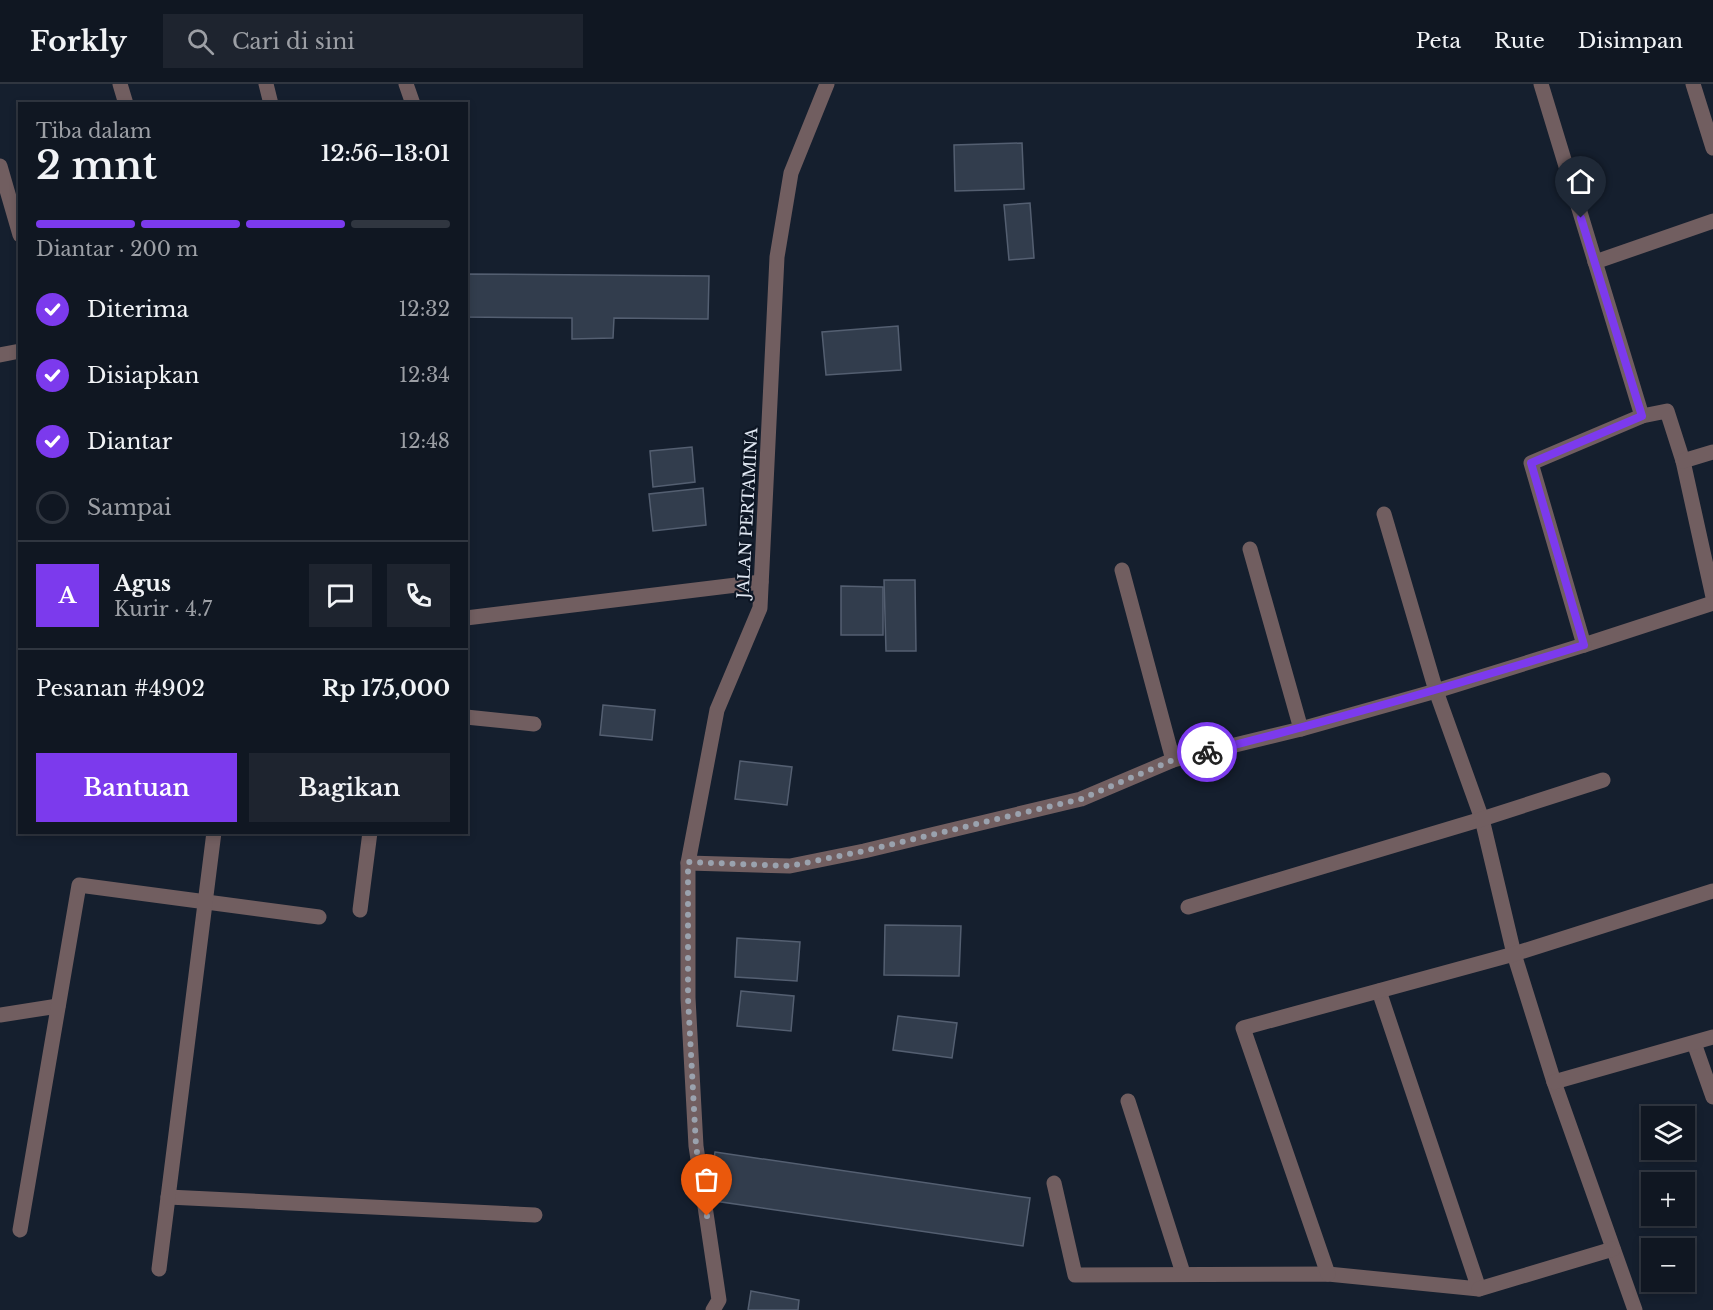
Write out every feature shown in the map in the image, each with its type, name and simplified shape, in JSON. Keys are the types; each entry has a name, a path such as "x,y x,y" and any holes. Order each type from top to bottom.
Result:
{"street":[{"path":"120,84 125,102"},
{"path":"266,84 270,102"},
{"path":"406,84 411,102"},
{"name":"JALAN PERTAMINA","path":"716,1305 696,1146 688,998 688,862 717,710 760,608 777,257 791,173 827,84"},
{"path":"1541,84 1642,416"},
{"path":"1693,84 1713,147"},
{"path":"0,166 18,228"},
{"path":"1595,262 1713,221"},
{"path":"0,355 18,351"},
{"path":"1584,645 1531,463 1642,416 1667,411 1683,461 1713,597"},
{"path":"1683,461 1713,452"},
{"path":"1384,514 1436,691 1482,819 1514,954 1554,1083 1635,1310"},
{"path":"1250,549 1301,729"},
{"path":"1122,570 1173,760"},
{"path":"468,618 761,582"},
{"path":"688,862 790,866 864,851 1081,799 1173,760 1301,729 1436,691 1713,603"},
{"path":"468,717 534,724"},
{"path":"1188,907 1482,819 1603,780"},
{"path":"159,1269 214,834"},
{"path":"360,910 370,834"},
{"path":"20,1230 79,885 319,917"},
{"path":"1328,1274 1243,1028 1514,954 1713,891"},
{"path":"1379,991 1479,1289"},
{"path":"0,1015 58,1006"},
{"path":"1554,1083 1713,1038"},
{"path":"1694,1043 1713,1097"},
{"path":"1128,1101 1183,1273"},
{"path":"1054,1182 1075,1275 1328,1274 1479,1289 1613,1249"},
{"path":"168,1197 535,1215"}],"building":[{"path":"1022,143 1024,189 955,191 954,145"},
{"path":"1030,203 1034,258 1009,260 1004,205"},
{"path":"468,274 709,276 708,319 614,318 613,338 572,339 572,318 468,317"},
{"path":"898,326 901,370 826,375 822,332"},
{"path":"692,447 695,482 653,487 650,451"},
{"path":"703,488 706,525 653,531 649,494"},
{"path":"884,580 915,580 916,651 886,651"},
{"path":"841,586 883,587 883,635 841,635"},
{"path":"603,705 655,710 652,740 600,735"},
{"path":"740,761 792,767 787,805 735,799"},
{"path":"885,925 961,926 959,976 884,975"},
{"path":"737,938 800,942 797,981 735,977"},
{"path":"741,991 794,996 791,1031 737,1026"},
{"path":"898,1016 957,1023 952,1058 893,1050"},
{"path":"715,1152 1030,1198 1023,1246 708,1200"},
{"path":"751,1291 799,1300 798,1310 748,1310"}],"way so far":[{"path":"707,1216 696,1146 688,998 690,910 688,862 790,866 864,851 1081,799 1173,760 1207,752"}],"route":[{"path":"1207,752 1301,729 1436,691 1584,645 1531,463 1642,416 1581,218"}]}
